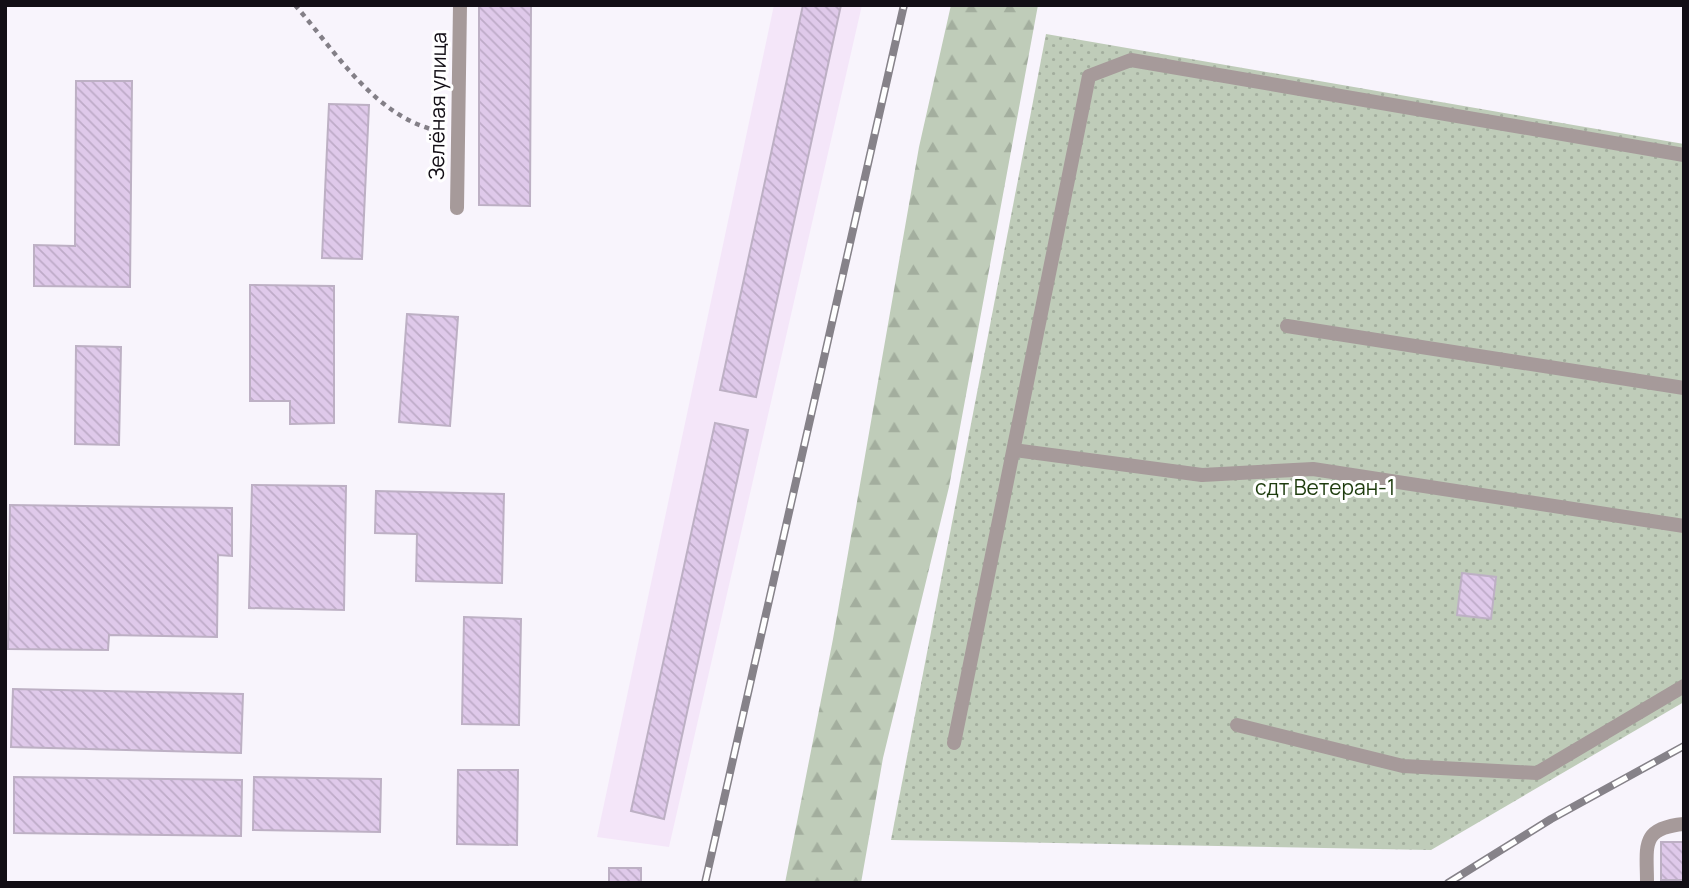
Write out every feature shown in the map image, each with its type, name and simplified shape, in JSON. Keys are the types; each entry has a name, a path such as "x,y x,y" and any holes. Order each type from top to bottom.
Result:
{"lane":[{"name":"Зелёная улица","path":"457,208 460,5"},
{"path":"954,743 1089,76 1131,60 1684,155"},
{"path":"1287,326 1684,388"},
{"path":"1014,450 1202,475 1313,469 1684,526"},
{"path":"1237,725 1403,766 1537,773 1684,687"},
{"path":"1647,883 1649,843 1655,830 1662,826 1684,824"}],"path":[{"path":"295,5 368,93 424,128 458,136"}],"shaded area":[{"path":"774,5 862,5 669,847 597,837"}],"green space":[{"path":"951,5 1038,5 949,487 883,758 861,883 785,883 833,639 919,147"},
{"name":"сдт Ветеран-1","path":"1046,34 1684,144 1684,702 1431,850 891,840"}],"building":[{"path":"479,5 531,5 530,206 479,205"},
{"path":"803,5 841,5 756,397 720,390"},
{"path":"76,81 132,81 130,287 34,286 34,245 75,246"},
{"path":"329,104 369,105 362,259 322,258"},
{"path":"250,285 334,286 334,423 290,424 290,401 250,401"},
{"path":"407,314 458,317 450,426 399,422"},
{"path":"76,346 121,347 119,445 75,444"},
{"path":"715,423 748,430 664,819 631,811"},
{"path":"252,485 346,486 344,610 249,608"},
{"path":"376,491 504,494 502,583 416,581 417,534 375,533"},
{"path":"10,505 232,508 232,556 218,555 217,637 109,635 108,650 8,649"},
{"path":"1462,573 1496,577 1491,619 1457,615"},
{"path":"464,617 521,619 519,725 462,724"},
{"path":"13,689 243,694 241,753 11,747"},
{"path":"458,770 518,770 517,845 457,844"},
{"path":"14,777 242,780 241,836 14,833"},
{"path":"254,777 381,779 380,832 253,830"},
{"path":"1661,842 1684,842 1684,880 1661,880"},
{"path":"609,868 641,868 641,883 609,883"}],"railway":[{"path":"705,883 904,5"},
{"path":"1448,883 1551,819 1684,746"}]}
